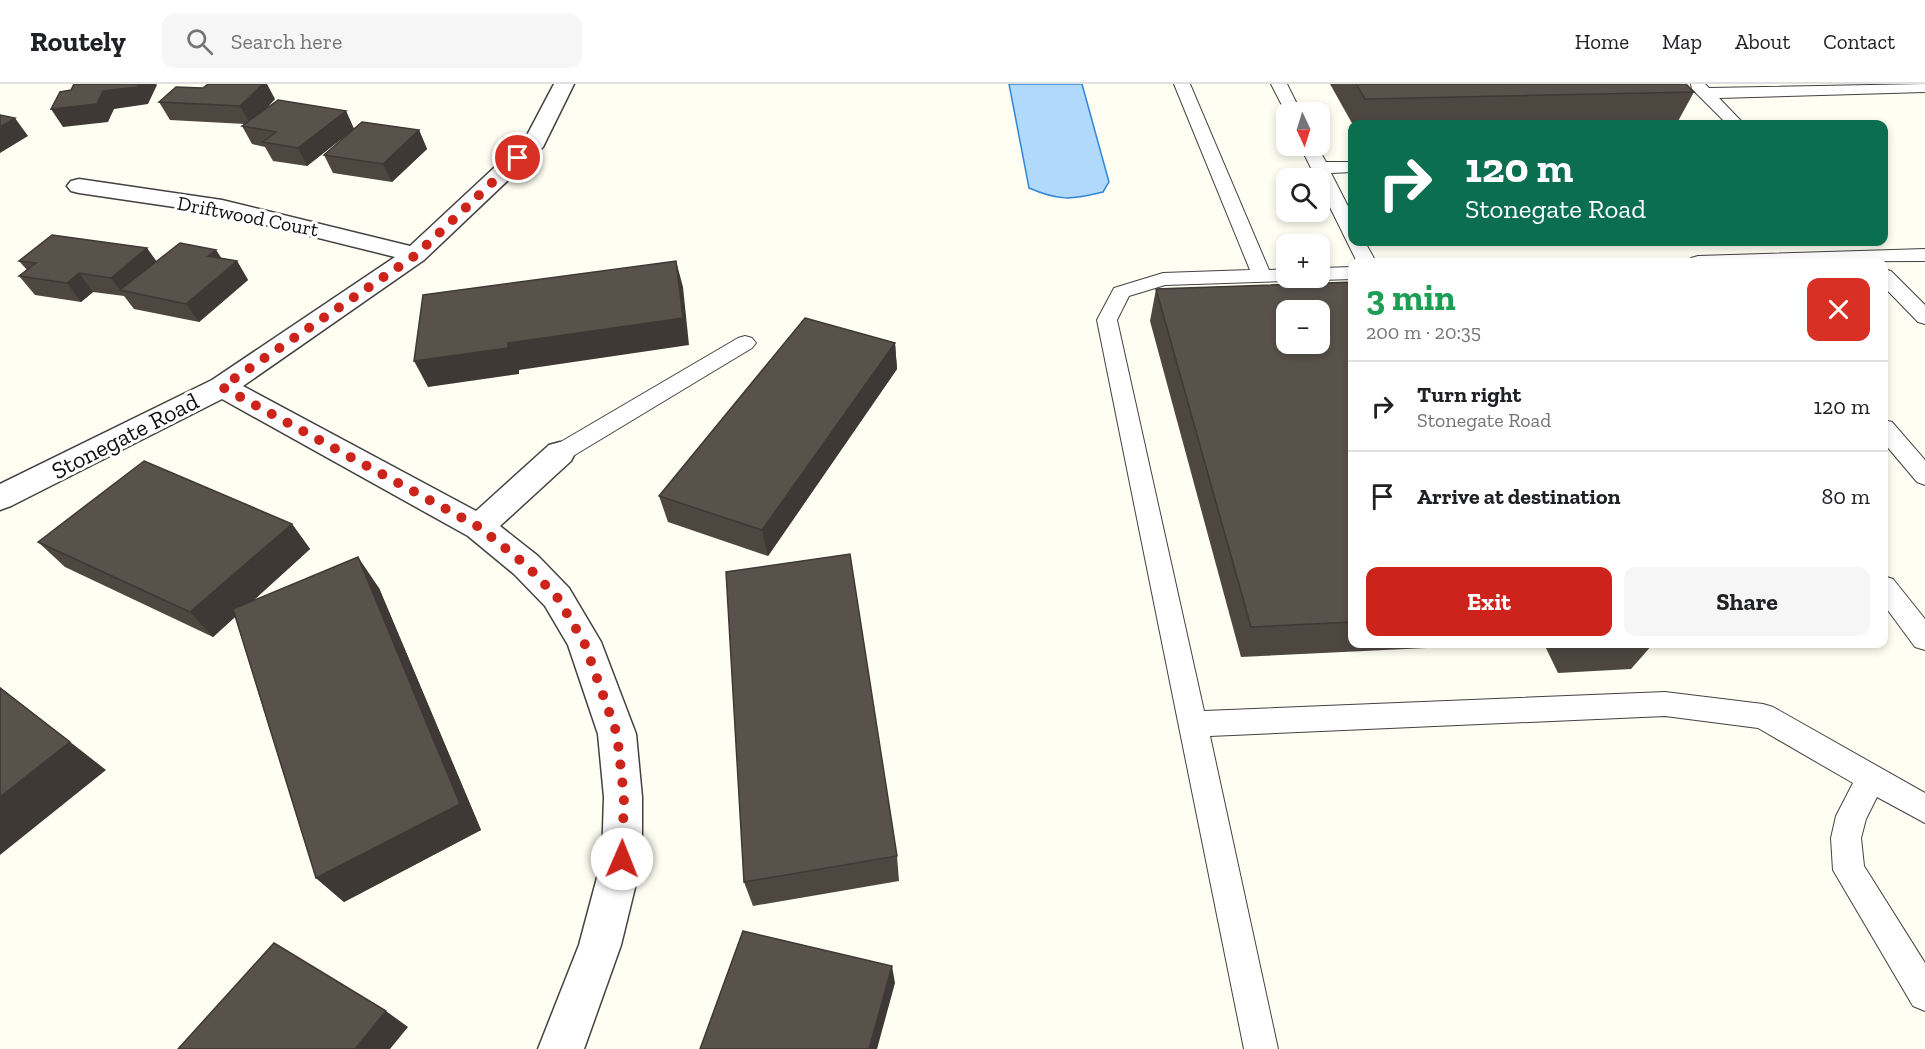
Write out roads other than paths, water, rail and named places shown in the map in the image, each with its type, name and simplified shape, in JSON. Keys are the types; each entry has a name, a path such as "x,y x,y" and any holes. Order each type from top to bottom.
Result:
{"street":[{"name":"Stonegate Road","path":"0,498 222,387 416,255 536,142 564,84"},
{"name":"Driftwood Court","path":"79,186 222,207 416,255"},
{"path":"222,387 479,527 526,565 557,597 584,642 617,734 624,797 622,859 600,945 561,1049"},
{"path":"479,527 560,453"}],"lane":[{"path":"1182,84 1262,276"},
{"path":"1279,84 1288,102"},
{"path":"1700,88 1925,87"},
{"path":"1700,88 1732,120"},
{"path":"1314,156 1320,168 1348,167"},
{"path":"1330,187 1348,220"},
{"path":"1855,246 1867,258"},
{"path":"1888,258 1925,255"},
{"path":"1330,274 1348,273"},
{"path":"1262,1049 1107,320 1121,292 1163,279 1276,275"},
{"path":"1888,279 1925,317"},
{"path":"560,453 745,343"},
{"path":"1888,433 1925,476"},
{"path":"1888,590 1925,639"},
{"path":"1193,724 1665,704 1763,716 1925,809"},
{"path":"1872,778 1851,816 1846,838 1849,870 1925,994"}],"water":[{"path":"1009,84 1082,84 1109,182 1103,192 1065,198 1029,188"}]}
